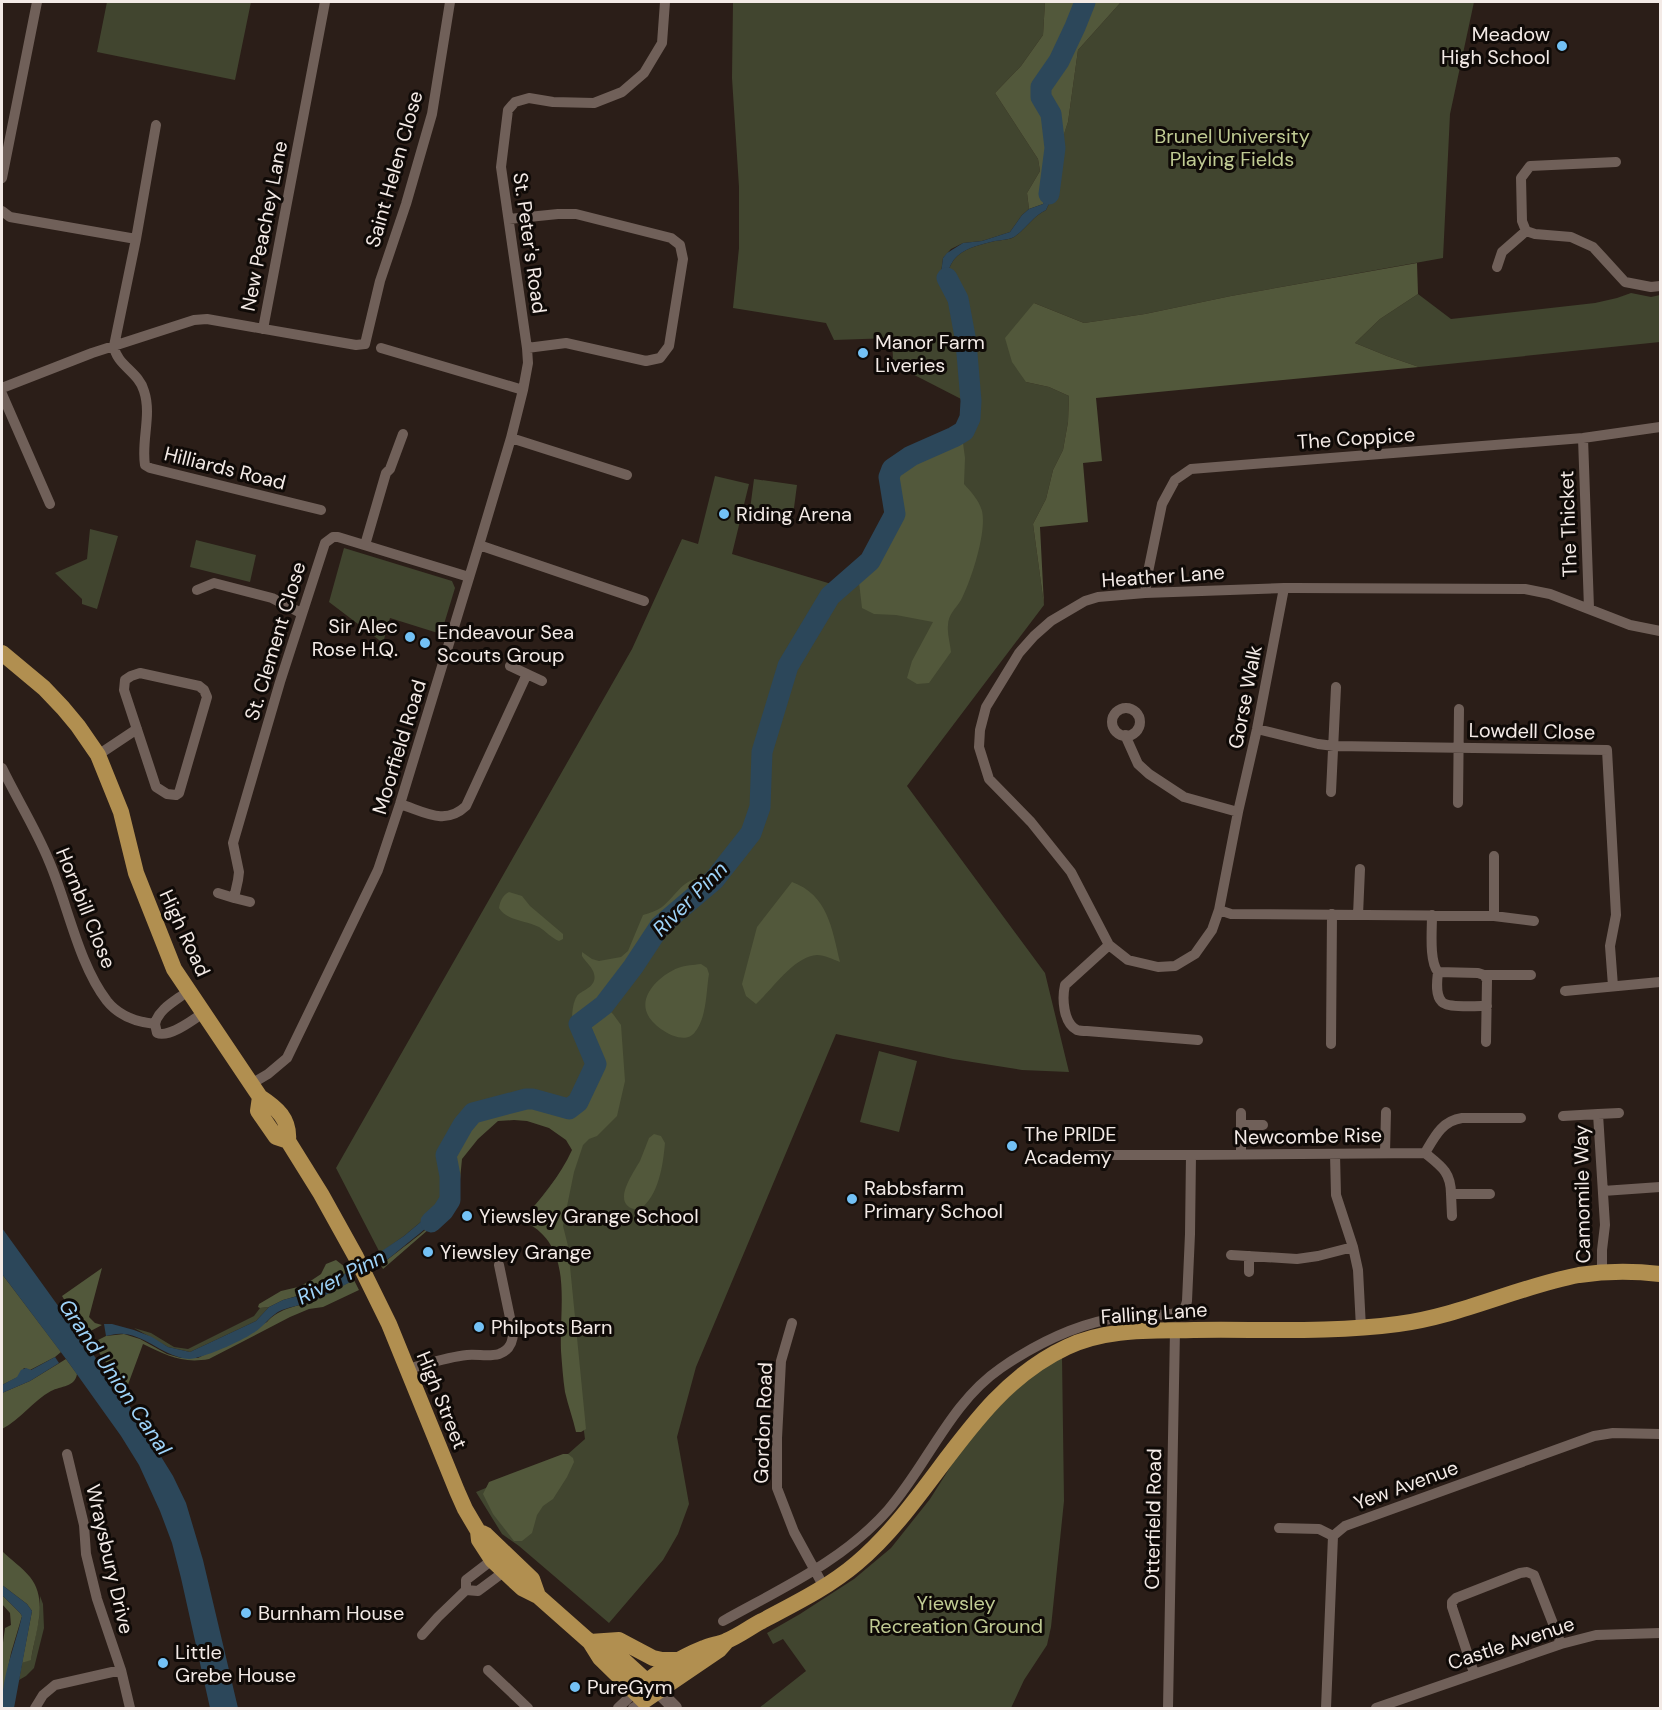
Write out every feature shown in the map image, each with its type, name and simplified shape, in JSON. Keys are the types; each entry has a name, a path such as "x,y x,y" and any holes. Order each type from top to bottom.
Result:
{"main road":[{"name":"High Road","path":"2,653 44,688 63,708 98,755 121,812 139,882 174,969 255,1091 274,1106 289,1128 288,1141 357,1259"},
{"name":"High Street","path":"357,1259 408,1369 457,1491 478,1531 486,1535 503,1562 532,1579 538,1596 590,1642 609,1647 645,1697"},
{"name":"Falling Lane","path":"645,1697 680,1659 726,1642 824,1587 858,1563 883,1538 945,1458 1007,1388 1032,1367 1072,1344 1100,1335 1134,1331 1361,1328 1402,1324 1434,1317 1561,1279 1602,1273 1660,1274"},
{"path":"590,1642 619,1640 653,1658 680,1659"},
{"name":"Falling Lane","path":"645,1697 719,1650 726,1642"}],"street":[{"path":"2,178 37,2"},
{"name":"New Peachey Lane","path":"2,388 92,353 194,320 207,319 263,329 325,2"},
{"name":"Saint Helen Close","path":"263,329 356,345 365,344 380,281 406,204 432,114 450,2"},
{"name":"St. Peter's Road","path":"523,390 528,363 527,348 501,167 508,110 515,102 529,98 553,102 594,103 622,92 644,73 662,43 665,2"},
{"path":"114,346 156,125"},
{"path":"1526,231 1522,221 1521,178 1530,166 1616,162"},
{"path":"2,211 10,217 136,239"},
{"path":"509,219 576,214 671,238 680,245 683,259 669,346 660,358 646,361 566,344 527,348"},
{"path":"1497,267 1502,252 1526,231"},
{"path":"1526,231 1571,237 1593,247 1625,282 1651,287 1660,286"},
{"name":"Hilliards Road","path":"114,346 118,359 141,381 145,393 147,413 144,461 146,467 321,510"},
{"path":"381,348 523,390"},
{"name":"Moorfield Road","path":"255,1091 268,1074 286,1058 372,885 400,804 512,438 523,390"},
{"path":"2,394 50,504"},
{"name":"The Coppice","path":"1145,593 1162,504 1175,480 1191,469 1583,438 1660,427"},
{"path":"365,544 386,473 390,469 403,434"},
{"path":"512,438 627,475"},
{"name":"The Thicket","path":"1583,438 1589,608"},
{"name":"St. Clement Close","path":"234,898 239,872 233,843 301,613 327,541 335,537 365,544 469,577"},
{"path":"479,545 644,601"},
{"path":"197,590 214,583 272,598 301,613"},
{"name":"Heather Lane","path":"1200,949 1175,966 1158,967 1128,960 1110,945 1071,872 1031,822 989,779 979,747 980,730 986,707 1019,653 1051,621 1073,607 1092,599 1145,593 1284,588 1525,589 1550,594 1630,625 1660,631"},
{"name":"Gorse Walk","path":"1200,949 1212,930 1219,910 1284,588"},
{"path":"510,666 542,681"},
{"path":"140,673 199,686 204,690 207,704 179,793 176,795 167,794 156,787 137,729 124,690 124,680 131,675 140,673"},
{"path":"400,804 439,817 458,814 466,806 527,674"},
{"path":"1331,792 1336,687"},
{"path":"1458,803 1459,709"},
{"path":"98,755 137,729"},
{"name":"Lowdell Close","path":"1257,729 1334,746 1608,750 1616,915 1610,946 1613,986"},
{"path":"1125,735 1138,764 1149,774 1184,797 1238,812"},
{"name":"Hornbill Close","path":"2,768 49,861 87,964 99,988 115,1010 134,1021 155,1024 157,1033 161,1035 203,1013"},
{"path":"1494,856 1494,916"},
{"path":"1358,915 1360,869"},
{"path":"218,893 250,902"},
{"path":"1219,910 1231,914 1494,916 1534,921"},
{"path":"1330,1044 1332,914"},
{"path":"1432,915 1433,962 1438,972 1438,995 1442,1002 1448,1005 1487,1006"},
{"path":"1110,945 1065,985 1065,1008 1068,1020 1077,1030 1198,1040"},
{"path":"1438,972 1531,975"},
{"path":"1484,975 1487,980 1486,1042"},
{"path":"1565,991 1660,982"},
{"path":"155,1024 161,1012 188,991"},
{"path":"1385,1153 1386,1112"},
{"path":"1241,1113 1241,1155"},
{"path":"1598,1114 1619,1113"},
{"name":"Camomile Way","path":"1563,1116 1598,1114 1605,1225 1602,1273"},
{"path":"1452,1216 1451,1183 1447,1174 1425,1153 1440,1129 1453,1120 1462,1118 1521,1118"},
{"path":"1241,1125 1263,1125"},
{"name":"Newcombe Rise","path":"1091,1155 1425,1153"},
{"path":"1335,1154 1336,1195 1358,1270 1361,1328"},
{"name":"Falling Lane","path":"723,1621 815,1571 843,1552 871,1528 889,1509 927,1456 951,1417 973,1392 999,1370 1054,1338 1086,1325 1105,1319 1176,1313 1184,1309 1187,1303 1191,1155"},
{"path":"1603,1191 1660,1187"},
{"path":"1451,1194 1490,1194"},
{"path":"1231,1255 1297,1259 1353,1247"},
{"path":"1249,1256 1249,1272"},
{"path":"408,1369 467,1355 499,1354 508,1348 513,1332 499,1265"},
{"name":"Gordon Road","path":"792,1323 781,1360 777,1488 794,1532 824,1587"},
{"name":"Otterfield Road","path":"1168,1708 1175,1330"},
{"name":"Yew Avenue","path":"1333,1536 1345,1526 1594,1436 1613,1433 1660,1434"},
{"name":"Wraysbury Drive","path":"67,1454 84,1525 86,1554 97,1599 130,1708"},
{"path":"1279,1528 1319,1530 1333,1536 1326,1708"},
{"path":"466,1590 478,1591 503,1562"},
{"path":"422,1635 466,1590 466,1580 503,1562"},
{"path":"1474,1673 1452,1603 1456,1598 1521,1573 1534,1575 1561,1644"},
{"name":"Castle Avenue","path":"1376,1708 1561,1644 1596,1635 1660,1633"},
{"path":"35,1708 43,1695 55,1685 120,1670"},
{"path":"488,1670 528,1708"},
{"path":"618,1708 645,1697"},
{"name":"High Street","path":"645,1697 675,1708"}],"green space":[{"path":"107,2 251,2 235,80 97,52"},
{"name":"Brunel University Playing Fields","path":"733,2 1045,2 1043,35 1021,66 995,93 1038,159 1040,171 1027,193 1029,209 1010,232 982,241 963,243 951,249 943,258 941,273 958,306 961,294 948,274 954,259 972,247 1014,237 1046,210 1056,189 1053,165 1068,122 1078,50 1121,2 1474,2 1450,114 1443,258 1231,296 1145,314 1084,323 1034,303 1026,382 1049,387 1069,396 1068,422 1063,450 1053,470 1046,499 1033,524 1044,605 907,786 1045,973 1069,1072 1022,1070 953,1059 836,1034 696,1367 677,1437 689,1504 678,1534 663,1560 609,1623 502,1534 476,1492 568,1454 585,1439 562,1262 534,1207 579,1148 513,1103 533,1100 548,1104 543,1102 534,1100 526,1099 473,1113 463,1125 447,1155 450,1189 447,1200 380,1253 336,1168 632,649 682,539 698,544 715,476 749,484 732,554 838,586 867,557 892,514 884,480 889,466 961,428 966,415 965,401 891,363 893,359 892,338 834,340 826,323 733,308 739,248 739,187 732,78"},
{"path":"1045,2 1121,2 1078,50 1068,122 1048,182 1049,191 1043,204 1029,209 1027,193 1040,171 1038,159 995,93 1021,66 1043,35"},
{"path":"1417,263 1418,294 1380,319 1355,343 1419,367 1096,398 1102,461 1083,463 1088,522 1040,527 1044,605 1033,524 1046,499 1053,470 1063,450 1068,422 1069,396 1049,387 1026,382 1012,362 1005,338 1034,303 1084,323 1145,314 1231,296"},
{"path":"1631,293 1651,297 1660,295 1660,342 1419,367 1355,343 1380,319 1418,294 1451,319 1595,303"},
{"path":"961,428 965,458 964,484 977,500 982,511 980,543 965,592 948,621 951,652 929,683 917,684 907,678 912,661 933,622 896,615 874,614 862,608 859,582 861,563 867,557 892,514 884,480 889,466"},
{"name":"Riding Arena","path":"754,479 797,485 792,523 749,517"},
{"path":"90,529 118,536 97,609 82,604 82,599 55,573 87,559"},
{"path":"196,540 256,555 250,582 190,567"},
{"path":"344,548 452,581 455,588 441,634 390,618 383,643 329,602"},
{"path":"706,877 705,881 658,921 618,982 572,1025 575,999 594,981 593,971 582,956 582,952 599,961 621,957 628,951 643,915 662,907 686,884"},
{"path":"792,882 814,895 821,904 831,926 840,962 820,955 800,961 756,1004 746,996 742,984 757,927"},
{"path":"509,892 522,896 530,906 563,934 563,939 559,941 539,927 512,918 502,912 499,908 500,903"},
{"path":"701,964 707,968 709,974 702,1019 690,1036 676,1037 661,1029 650,1018 645,1006 646,999 649,992 665,975 684,966"},
{"path":"604,1005 621,1025 625,1081 617,1116 597,1136 589,1139 583,1145 574,1172 563,1226 568,1246 586,1429 576,1432 564,1382 561,1351 562,1295 557,1259 550,1243 538,1230 521,1220 550,1187 562,1169 572,1150 566,1140 549,1128 527,1121 498,1121 478,1139 462,1159 456,1202 444,1216 383,1269 381,1265 429,1227 453,1202 448,1156 464,1125 474,1114 526,1100 569,1109 578,1102 596,1064 579,1024"},
{"path":"879,1051 917,1061 899,1132 860,1122"},
{"path":"654,1134 661,1136 665,1143 659,1180 646,1204 639,1210 630,1208 625,1203 625,1190 649,1138"},
{"path":"336,1260 350,1271 308,1293 283,1300 269,1307 258,1307 259,1304 281,1291 298,1287 312,1280 321,1274 326,1264"},
{"path":"102,1268 89,1317 95,1323 102,1325 85,1334 62,1296"},
{"path":"2,1274 61,1352 30,1370 24,1368 18,1377 2,1385"},
{"path":"354,1280 359,1290 323,1307 309,1309 290,1317 209,1359 182,1359 167,1355 143,1344 126,1390 92,1343 106,1336 124,1334 140,1339 167,1354 181,1358 198,1358 267,1322 283,1310 315,1300"},
{"path":"269,1307 256,1321 190,1352 168,1347 134,1328 151,1333 174,1347 188,1349 254,1316 260,1308"},
{"name":"Yiewsley Recreation Ground","path":"1062,1357 1064,1501 1051,1627 1047,1645 1024,1680 1011,1708 759,1708 806,1671 783,1639 773,1644 767,1633 854,1579 891,1548 930,1499 970,1436 1030,1376"},
{"path":"66,1359 77,1374 74,1381 45,1395 2,1429 2,1393 30,1381"},
{"path":"568,1454 574,1462 567,1477 553,1499 543,1506 537,1515 532,1533 522,1541 514,1541 493,1514 483,1494 489,1482"},
{"path":"2,1551 30,1577 39,1596 39,1617 31,1660 22,1663 32,1611 27,1604 2,1585"},
{"path":"2,1595 22,1616 11,1653 2,1698 2,1650 5,1628 11,1625 10,1613 2,1604"},
{"path":"40,1596 43,1604 44,1628 34,1668 19,1680 22,1663 31,1659 39,1619"}],"water":[{"path":"1053,165 1056,189 1046,210 1014,237 972,247 954,259 948,274 961,294 958,306 941,273 943,258 963,243 982,241 1010,232 1029,209 1043,204"},
{"path":"447,1200 453,1202 441,1215 366,1274 361,1265 404,1236"},
{"path":"2,1228 126,1400 173,1476 186,1503 203,1560 238,1708 210,1708 181,1578 172,1543 160,1511 139,1465 121,1436 2,1274"},
{"path":"350,1271 354,1280 313,1301 282,1310 248,1336 203,1356 189,1359 172,1355 140,1338 120,1334 106,1336 104,1324 112,1324 152,1337 168,1347 190,1352 256,1321 269,1307 283,1300 309,1293"},
{"path":"55,1357 59,1363 30,1381 2,1393 2,1385 17,1377 21,1370 26,1368 31,1370"},
{"path":"2,1585 27,1604 32,1611 14,1708 2,1708 2,1696 22,1616 2,1595"}],"waterway":[{"name":"River Pinn","path":"1049,194 1055,148 1051,114 1041,97 1041,87 1059,61 1085,2"},
{"name":"River Pinn","path":"431,1222 443,1211 450,1200 450,1176 446,1155 463,1125 473,1113 526,1099 569,1109 578,1102 596,1064 579,1024 604,1005 660,926 714,880 751,833 760,807 762,752 788,666 830,596 870,561 895,514 889,477 892,469 911,456 964,431 970,418 971,401 966,342 958,299 947,278"}],"place":[{"name":"Meadow High School","path":"1562,46"},
{"name":"Manor Farm Liveries","path":"863,353"},
{"name":"Riding Arena","path":"724,514"},
{"name":"Sir Alec Rose H.Q.","path":"410,637"},
{"name":"Endeavour Sea Scouts Group","path":"425,643"},
{"name":"The PRIDE Academy","path":"1012,1146"},
{"name":"Rabbsfarm Primary School","path":"852,1199"},
{"name":"Yiewsley Grange School","path":"467,1216"},
{"name":"Yiewsley Grange","path":"428,1252"},
{"name":"Philpots Barn","path":"479,1327"},
{"name":"Burnham House","path":"246,1613"},
{"name":"Little Grebe House","path":"163,1663"},
{"name":"PureGym","path":"575,1687"}],"water label":[{"name":"Grand Union Canal","path":"115,1377"}]}
